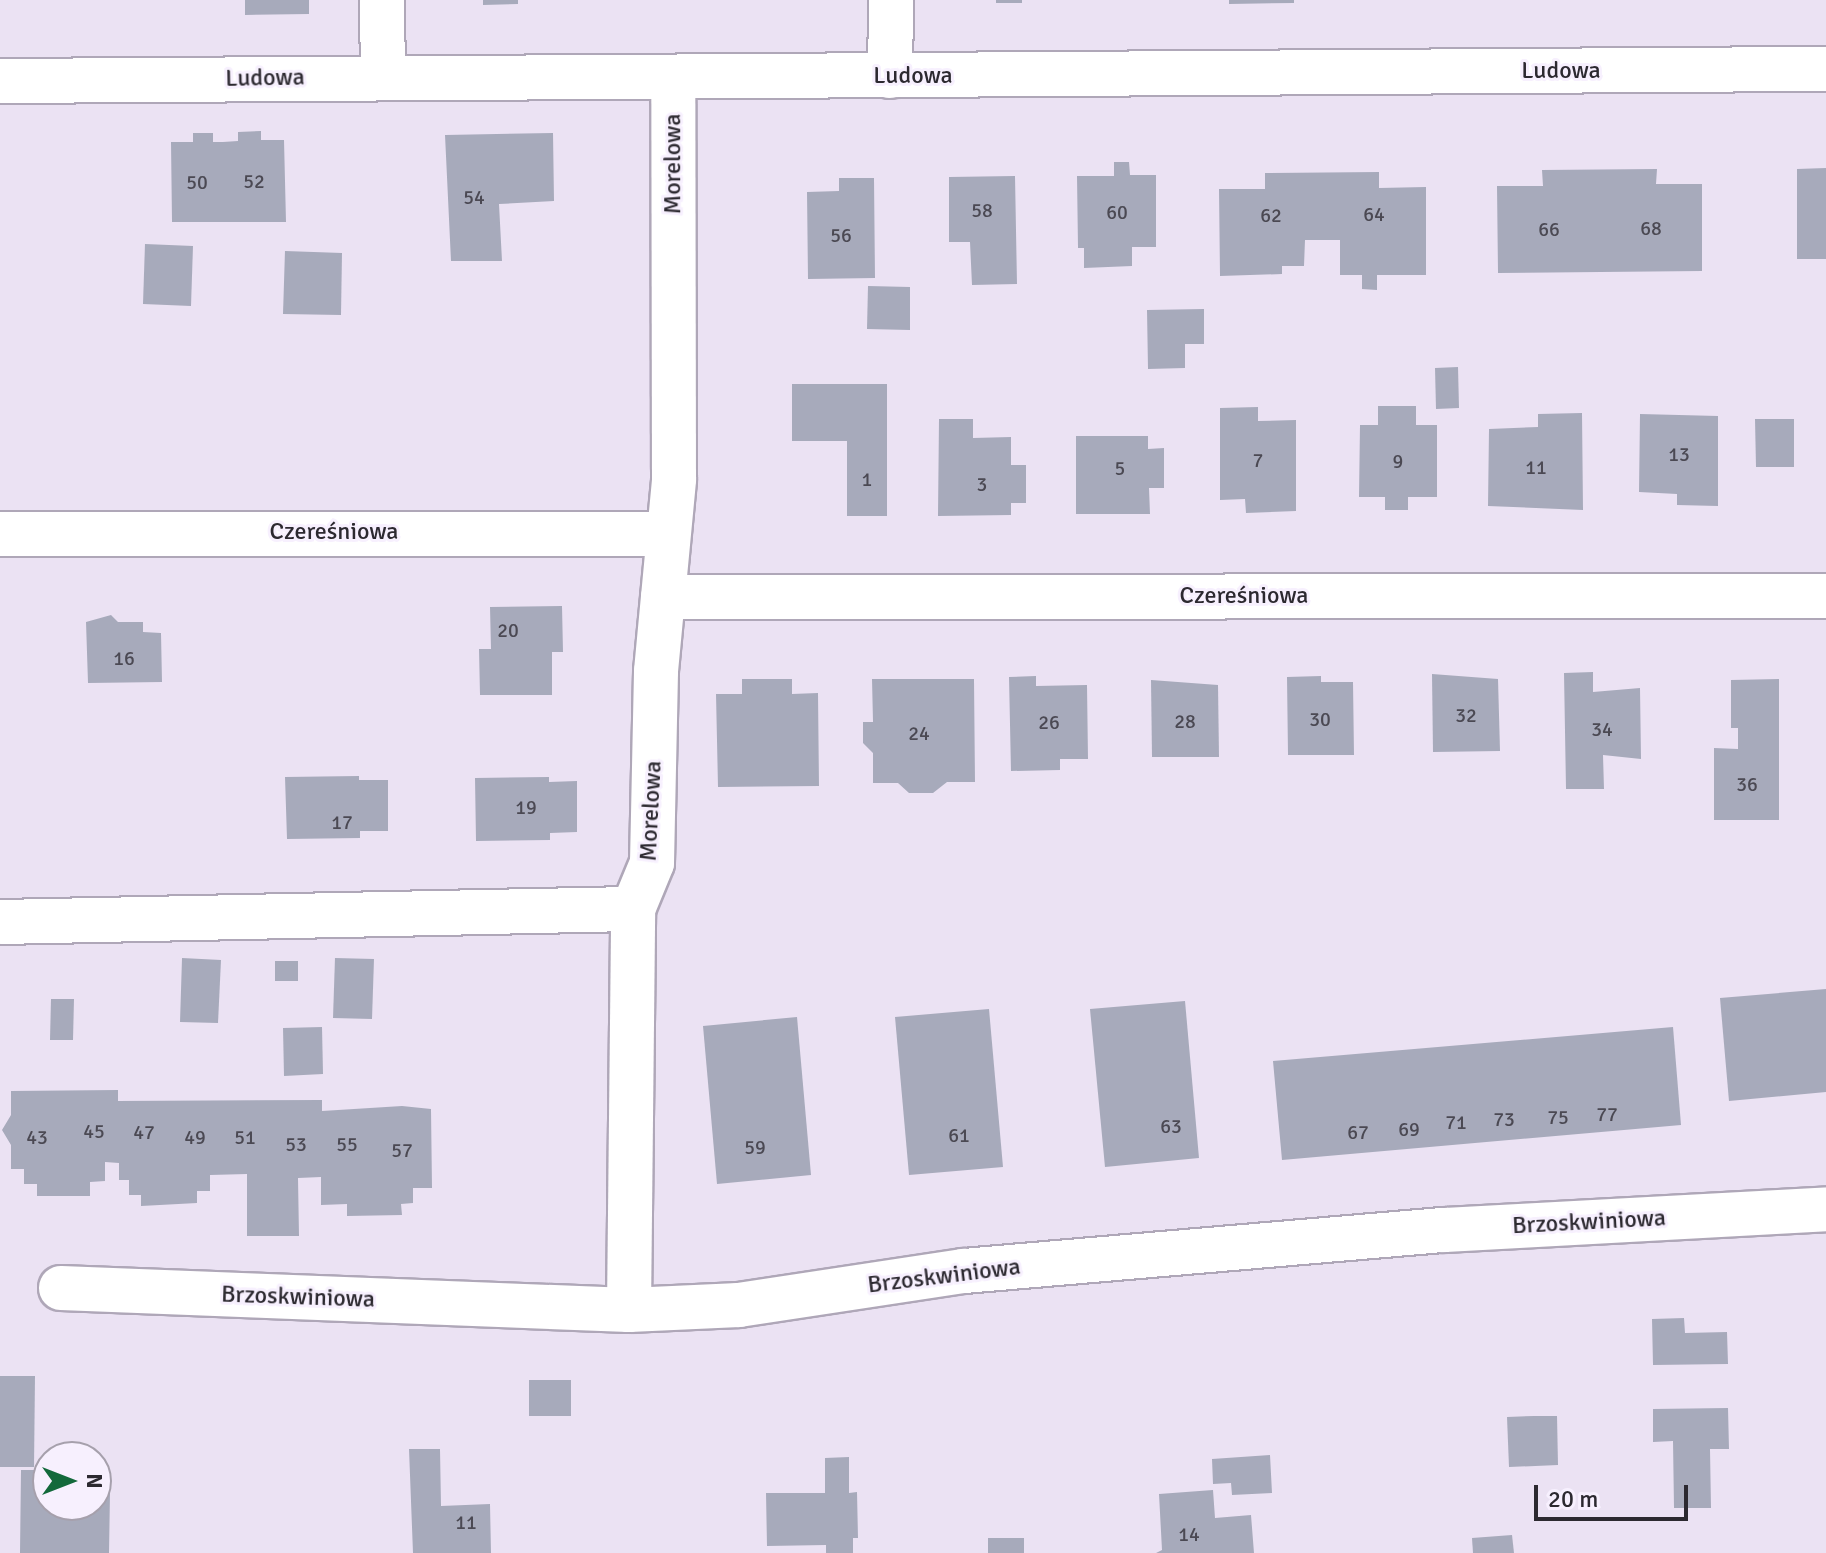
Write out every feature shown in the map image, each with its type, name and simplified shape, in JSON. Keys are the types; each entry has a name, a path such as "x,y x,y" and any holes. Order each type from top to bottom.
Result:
{"street":[{"path":"382,0 383,77"},
{"path":"890,76 891,0"},
{"name":"Ludowa","path":"0,81 1826,69"},
{"name":"Morelowa","path":"633,909 652,863 663,597 674,479 673,78"},
{"name":"Czereśniowa","path":"0,534 668,534"},
{"name":"Czereśniowa","path":"663,597 1826,596"},
{"path":"0,922 633,909 629,1310"},
{"name":"Brzoskwiniowa","path":"61,1288 629,1310 739,1305 964,1271 1414,1233 1826,1209"}],"building":[{"path":"245,0 309,0 309,14 245,15"},
{"path":"483,0 518,0 518,4 483,5"},
{"path":"996,0 1022,0 1022,3 996,3"},
{"path":"1229,0 1294,0 1294,3 1229,4"},
{"path":"261,131 261,140 284,140 286,222 172,222 171,142 193,142 193,133 213,133 213,142 238,141 238,132"},
{"path":"553,133 554,201 499,204 502,261 451,261 445,135"},
{"path":"1114,162 1129,162 1130,175 1156,175 1156,247 1132,247 1132,266 1084,268 1084,248 1078,248 1077,176 1114,176"},
{"path":"1826,168 1826,259 1797,259 1797,169"},
{"path":"1657,169 1656,184 1702,184 1702,271 1498,273 1497,186 1543,186 1542,170"},
{"path":"1379,172 1379,188 1426,187 1426,275 1377,275 1377,290 1362,289 1362,275 1340,275 1340,240 1305,240 1304,266 1282,266 1282,274 1220,276 1219,189 1265,189 1265,173"},
{"path":"1015,176 1017,284 972,285 970,242 949,242 949,177"},
{"path":"839,178 874,178 875,278 808,279 807,192 839,191"},
{"path":"145,244 193,246 191,306 143,304"},
{"path":"285,251 342,253 341,315 283,314"},
{"path":"868,286 910,287 910,330 867,329"},
{"path":"1204,309 1204,344 1185,344 1185,368 1148,369 1147,310"},
{"path":"1458,367 1459,408 1436,409 1435,368"},
{"path":"792,384 887,384 887,516 847,516 847,441 792,441"},
{"path":"1378,406 1416,406 1416,425 1437,425 1437,497 1408,497 1408,510 1385,510 1385,497 1359,497 1360,425 1378,425"},
{"path":"1258,407 1258,421 1296,420 1296,511 1246,513 1245,499 1220,500 1220,408"},
{"path":"1582,413 1583,510 1488,506 1489,429 1538,427 1538,414"},
{"path":"1640,414 1718,416 1718,506 1677,505 1677,494 1639,492"},
{"path":"939,419 973,419 973,438 1011,437 1011,465 1026,465 1026,503 1011,503 1011,515 938,516"},
{"path":"1755,419 1794,419 1794,467 1756,467"},
{"path":"1076,436 1148,436 1148,449 1164,448 1164,488 1149,488 1150,514 1076,514"},
{"path":"562,606 563,652 552,652 552,695 480,695 479,649 491,649 490,607"},
{"path":"111,615 118,622 143,622 143,632 161,633 162,682 88,683 86,622"},
{"path":"1593,672 1593,692 1640,688 1641,759 1603,755 1604,789 1566,789 1564,673"},
{"path":"1432,674 1498,679 1500,751 1433,752"},
{"path":"1036,676 1036,686 1087,685 1088,759 1060,759 1060,770 1011,771 1009,677"},
{"path":"1321,676 1321,682 1353,682 1354,755 1288,755 1287,677"},
{"path":"742,679 792,679 792,694 818,693 819,786 718,787 716,694 742,694"},
{"path":"872,679 974,679 975,782 947,782 933,793 909,793 898,783 873,783 873,753 863,743 863,722 873,722"},
{"path":"1779,679 1779,820 1714,820 1714,748 1738,749 1738,728 1731,728 1731,680"},
{"path":"1151,680 1218,685 1219,757 1152,757"},
{"path":"359,776 359,780 388,780 388,831 360,831 360,838 287,839 285,777"},
{"path":"549,777 549,782 577,781 577,832 550,833 550,840 476,841 475,778"},
{"path":"182,958 221,960 218,1023 180,1022"},
{"path":"335,958 374,959 372,1019 333,1018"},
{"path":"275,961 298,961 298,981 275,981"},
{"path":"1826,989 1826,1092 1729,1101 1720,998"},
{"path":"51,999 74,999 73,1040 50,1040"},
{"path":"1185,1001 1199,1158 1105,1167 1090,1009"},
{"path":"989,1009 1003,1167 909,1175 895,1017"},
{"path":"797,1017 811,1175 717,1184 703,1026"},
{"path":"322,1027 323,1074 284,1076 283,1028"},
{"path":"1673,1027 1681,1125 1282,1160 1273,1061"},
{"path":"118,1090 118,1101 322,1100 322,1111 402,1106 431,1109 432,1188 413,1188 413,1203 401,1204 402,1215 347,1216 347,1204 321,1205 321,1177 298,1178 299,1236 247,1236 247,1174 210,1175 210,1191 197,1191 197,1203 141,1206 141,1195 129,1195 129,1180 119,1180 119,1163 105,1162 105,1181 90,1182 90,1196 37,1196 37,1184 24,1184 24,1169 11,1169 11,1145 2,1130 11,1115 11,1091"},
{"path":"1684,1318 1685,1333 1727,1332 1728,1364 1653,1365 1652,1319"},
{"path":"0,1376 35,1376 32,1467 0,1467"},
{"path":"529,1380 571,1380 571,1416 529,1416"},
{"path":"1728,1408 1729,1449 1710,1449 1711,1508 1674,1508 1673,1441 1653,1442 1653,1409"},
{"path":"1557,1416 1558,1465 1509,1467 1507,1417"},
{"path":"409,1449 440,1449 441,1506 490,1504 491,1553 413,1553"},
{"path":"1270,1455 1272,1493 1232,1495 1231,1483 1213,1484 1212,1459"},
{"path":"849,1457 849,1493 857,1492 858,1538 853,1538 853,1553 826,1553 826,1545 767,1546 766,1493 825,1493 825,1458"},
{"path":"21,1470 32,1470 32,1521 110,1521 109,1553 20,1553"},
{"path":"1213,1490 1215,1518 1251,1515 1254,1553 1156,1553 1162,1550 1159,1494"},
{"path":"1512,1535 1514,1553 1473,1553 1472,1538"},
{"path":"988,1538 1024,1538 1024,1553 988,1553"}]}
